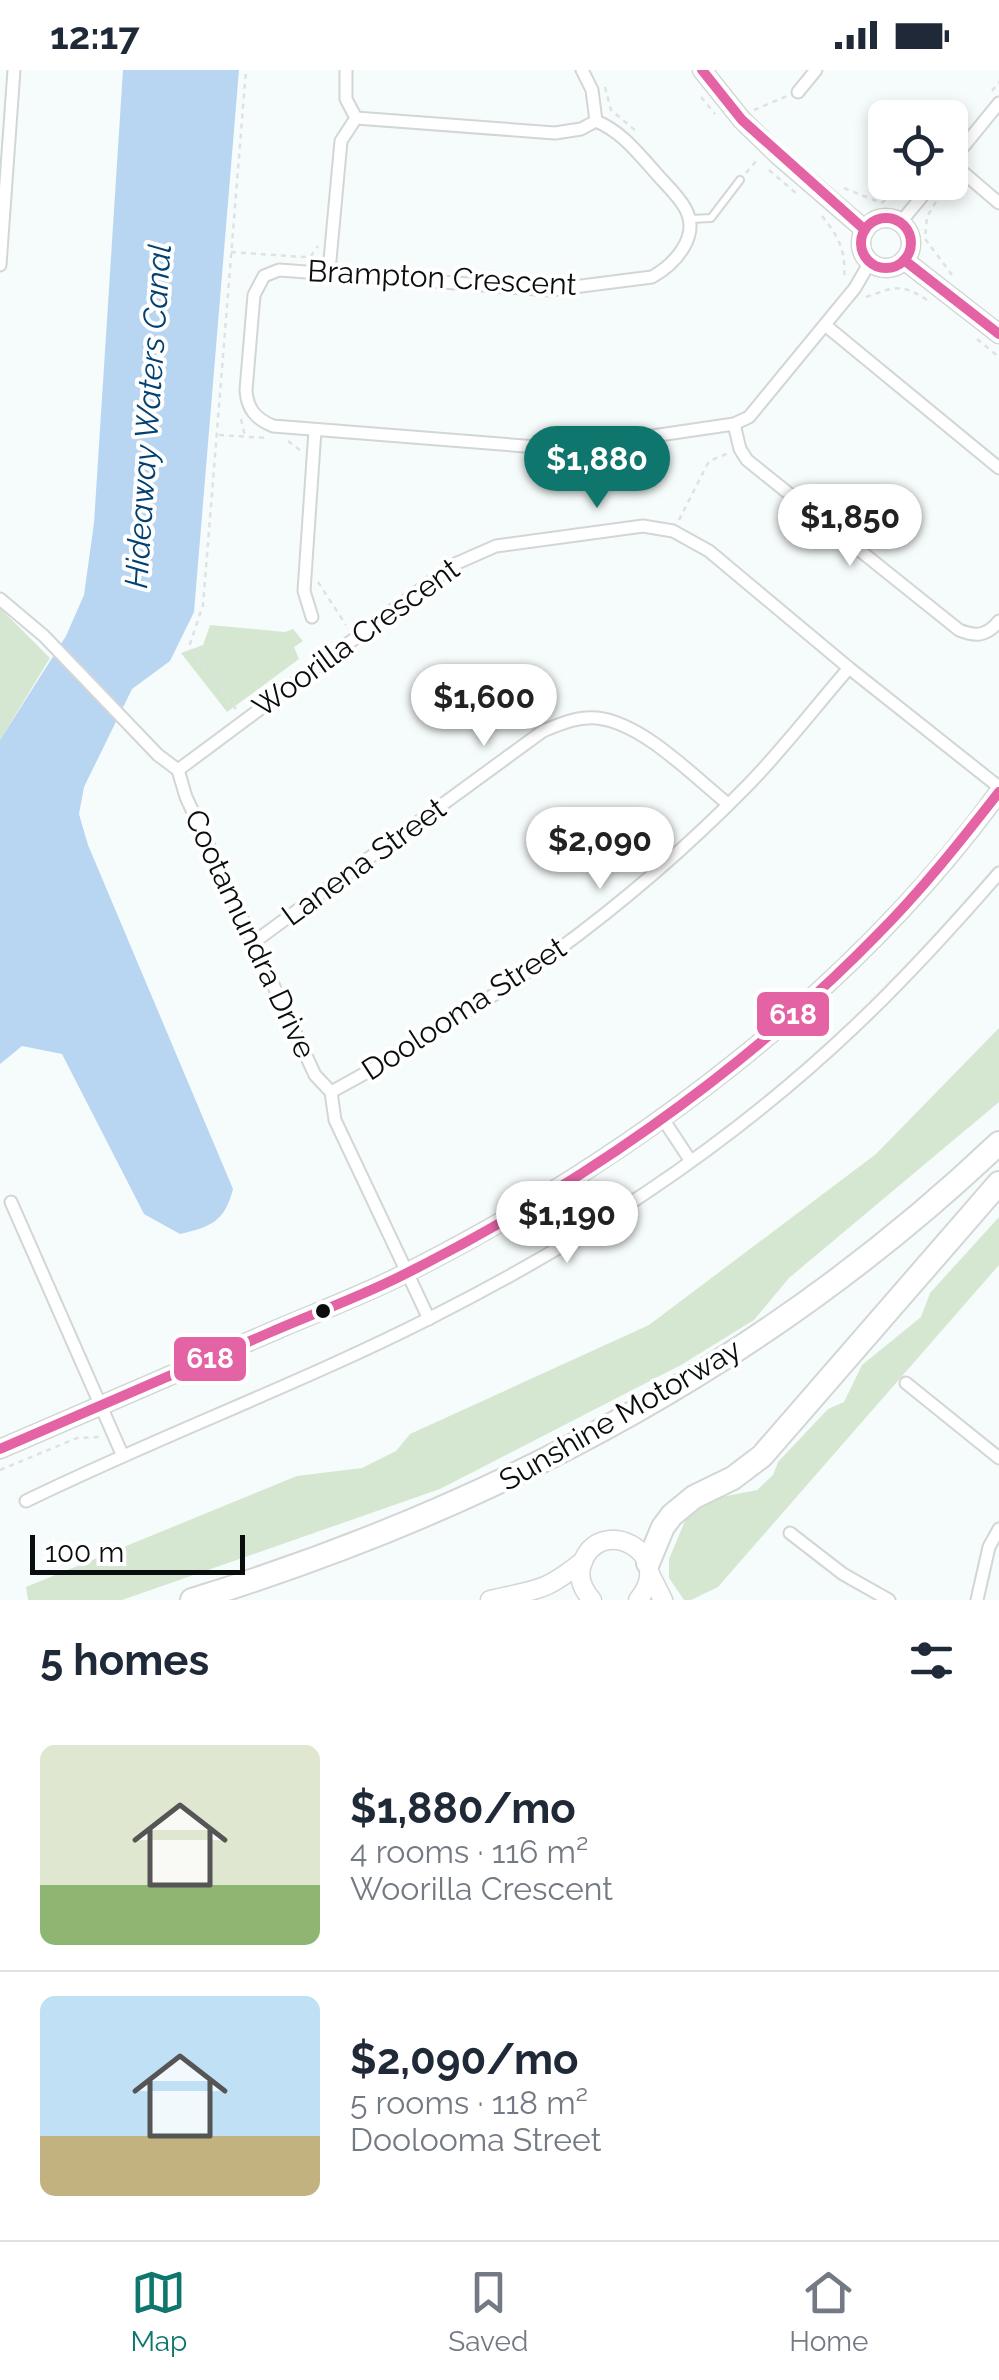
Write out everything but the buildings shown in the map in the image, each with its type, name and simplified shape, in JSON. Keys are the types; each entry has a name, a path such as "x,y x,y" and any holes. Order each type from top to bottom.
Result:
{"highway":[{"name":"Sunshine Motorway","path":"192,1600 271,1576 400,1528 489,1489 684,1385 816,1295 904,1226 999,1142"},
{"path":"648,1569 662,1528 672,1514 762,1456 999,1183"}],"street":[{"path":"0,265 14,70"},
{"path":"346,70 346,99 356,118"},
{"path":"582,70 592,90 596,122"},
{"path":"702,70 742,120 865,230"},
{"path":"798,92 816,70"},
{"path":"968,141 999,103"},
{"path":"356,118 555,133 582,129 596,122"},
{"path":"329,271 341,141 356,118"},
{"path":"596,122 624,138 685,206 690,220"},
{"path":"968,178 999,203"},
{"path":"900,223 919,200"},
{"path":"893,219 900,223 911,244 904,260 890,268 870,262 861,245 865,230 877,220 893,219"},
{"name":"Brampton Crescent","path":"690,220 685,246 666,270 652,277 618,282 550,290 329,271 279,270 264,276 254,294 247,402 254,414 273,426 570,448 734,424"},
{"path":"904,260 999,334"},
{"path":"870,262 855,288 749,417 734,424 740,449 748,460 959,630 971,635 984,634 999,621"},
{"path":"824,325 999,468"},
{"path":"312,617 304,591 315,430"},
{"name":"Woorilla Crescent","path":"178,770 456,564 475,554 496,546 643,526 673,531 709,550 999,789"},
{"name":"Cootamundra Drive","path":"0,599 44,636 158,755 178,770 186,797 315,1075 331,1092 336,1120 429,1319"},
{"name":"Doolooma Street","path":"331,1092 418,1045 511,986 663,866 750,782 849,668"},
{"name":"Lanena Street","path":"254,942 544,731 568,721 596,718 624,726 646,738 728,804"},
{"path":"0,1449 408,1273 514,1215 663,1119 794,1012 873,937 936,872 999,789"},
{"path":"26,1501 122,1454 429,1319 600,1222 769,1100 853,1028 938,943 999,873"},
{"path":"663,1119 690,1160"},
{"path":"11,1202 122,1454"},
{"path":"906,1383 999,1458"},
{"path":"977,1600 988,1547 999,1530"},
{"path":"790,1533 843,1574 889,1600"},
{"path":"490,1600 552,1585 583,1561 589,1551 610,1540 633,1544 663,1600"},
{"path":"583,1561 581,1583 592,1600"},
{"path":"638,1600 648,1584 648,1569"}],"lane":[{"path":"690,220 712,218 740,180"}],"path":[{"path":"244,720 189,647 202,606 246,70"},
{"path":"754,110 798,92"},
{"path":"700,95 721,120"},
{"path":"745,100 763,120"},
{"path":"740,180 758,159 803,199"},
{"path":"840,186 868,198"},
{"path":"938,200 927,217 925,239 956,280"},
{"path":"817,210 837,234 847,258 844,280 868,298 885,288 902,288 938,307"},
{"path":"231,252 303,258 311,256 318,246"},
{"path":"968,332 999,357"},
{"path":"216,434 272,438"},
{"path":"286,440 305,455"},
{"path":"673,531 709,461 740,449"},
{"path":"316,578 348,628"},
{"path":"0,1470 77,1438 104,1440"}],"green space":[{"path":"0,608 50,658 0,740"},
{"path":"210,625 285,632 293,629 303,641 294,647 299,659 227,712 181,653 203,645"},
{"path":"999,1028 999,1102 789,1278 754,1320 681,1365 440,1489 122,1600 28,1600 26,1587 297,1476 362,1468 396,1451 410,1434 649,1325 876,1154"},
{"path":"999,1217 999,1265 718,1587 684,1600 669,1578 669,1559 687,1516 711,1499 757,1490 773,1475 778,1462 828,1409 844,1402 862,1365 921,1317 930,1293"}],"water":[{"name":"Hideaway Waters Canal","path":"123,70 239,70 194,612 170,661 132,689 84,787 79,814 88,845 233,1189 226,1209 215,1221 180,1234 144,1214 62,1054 22,1046 0,1064 0,740 66,636 84,595 94,523"}],"transit line":[{"name":"618","path":"702,70 742,120 865,230"},
{"name":"618","path":"886,218 903,226 911,243 903,260 886,268 869,260 861,243 869,226 886,218"},
{"name":"618","path":"904,260 999,334"},
{"name":"618","path":"0,1449 397,1278 526,1208 589,1168 710,1083 823,987 909,902 999,792"}]}
